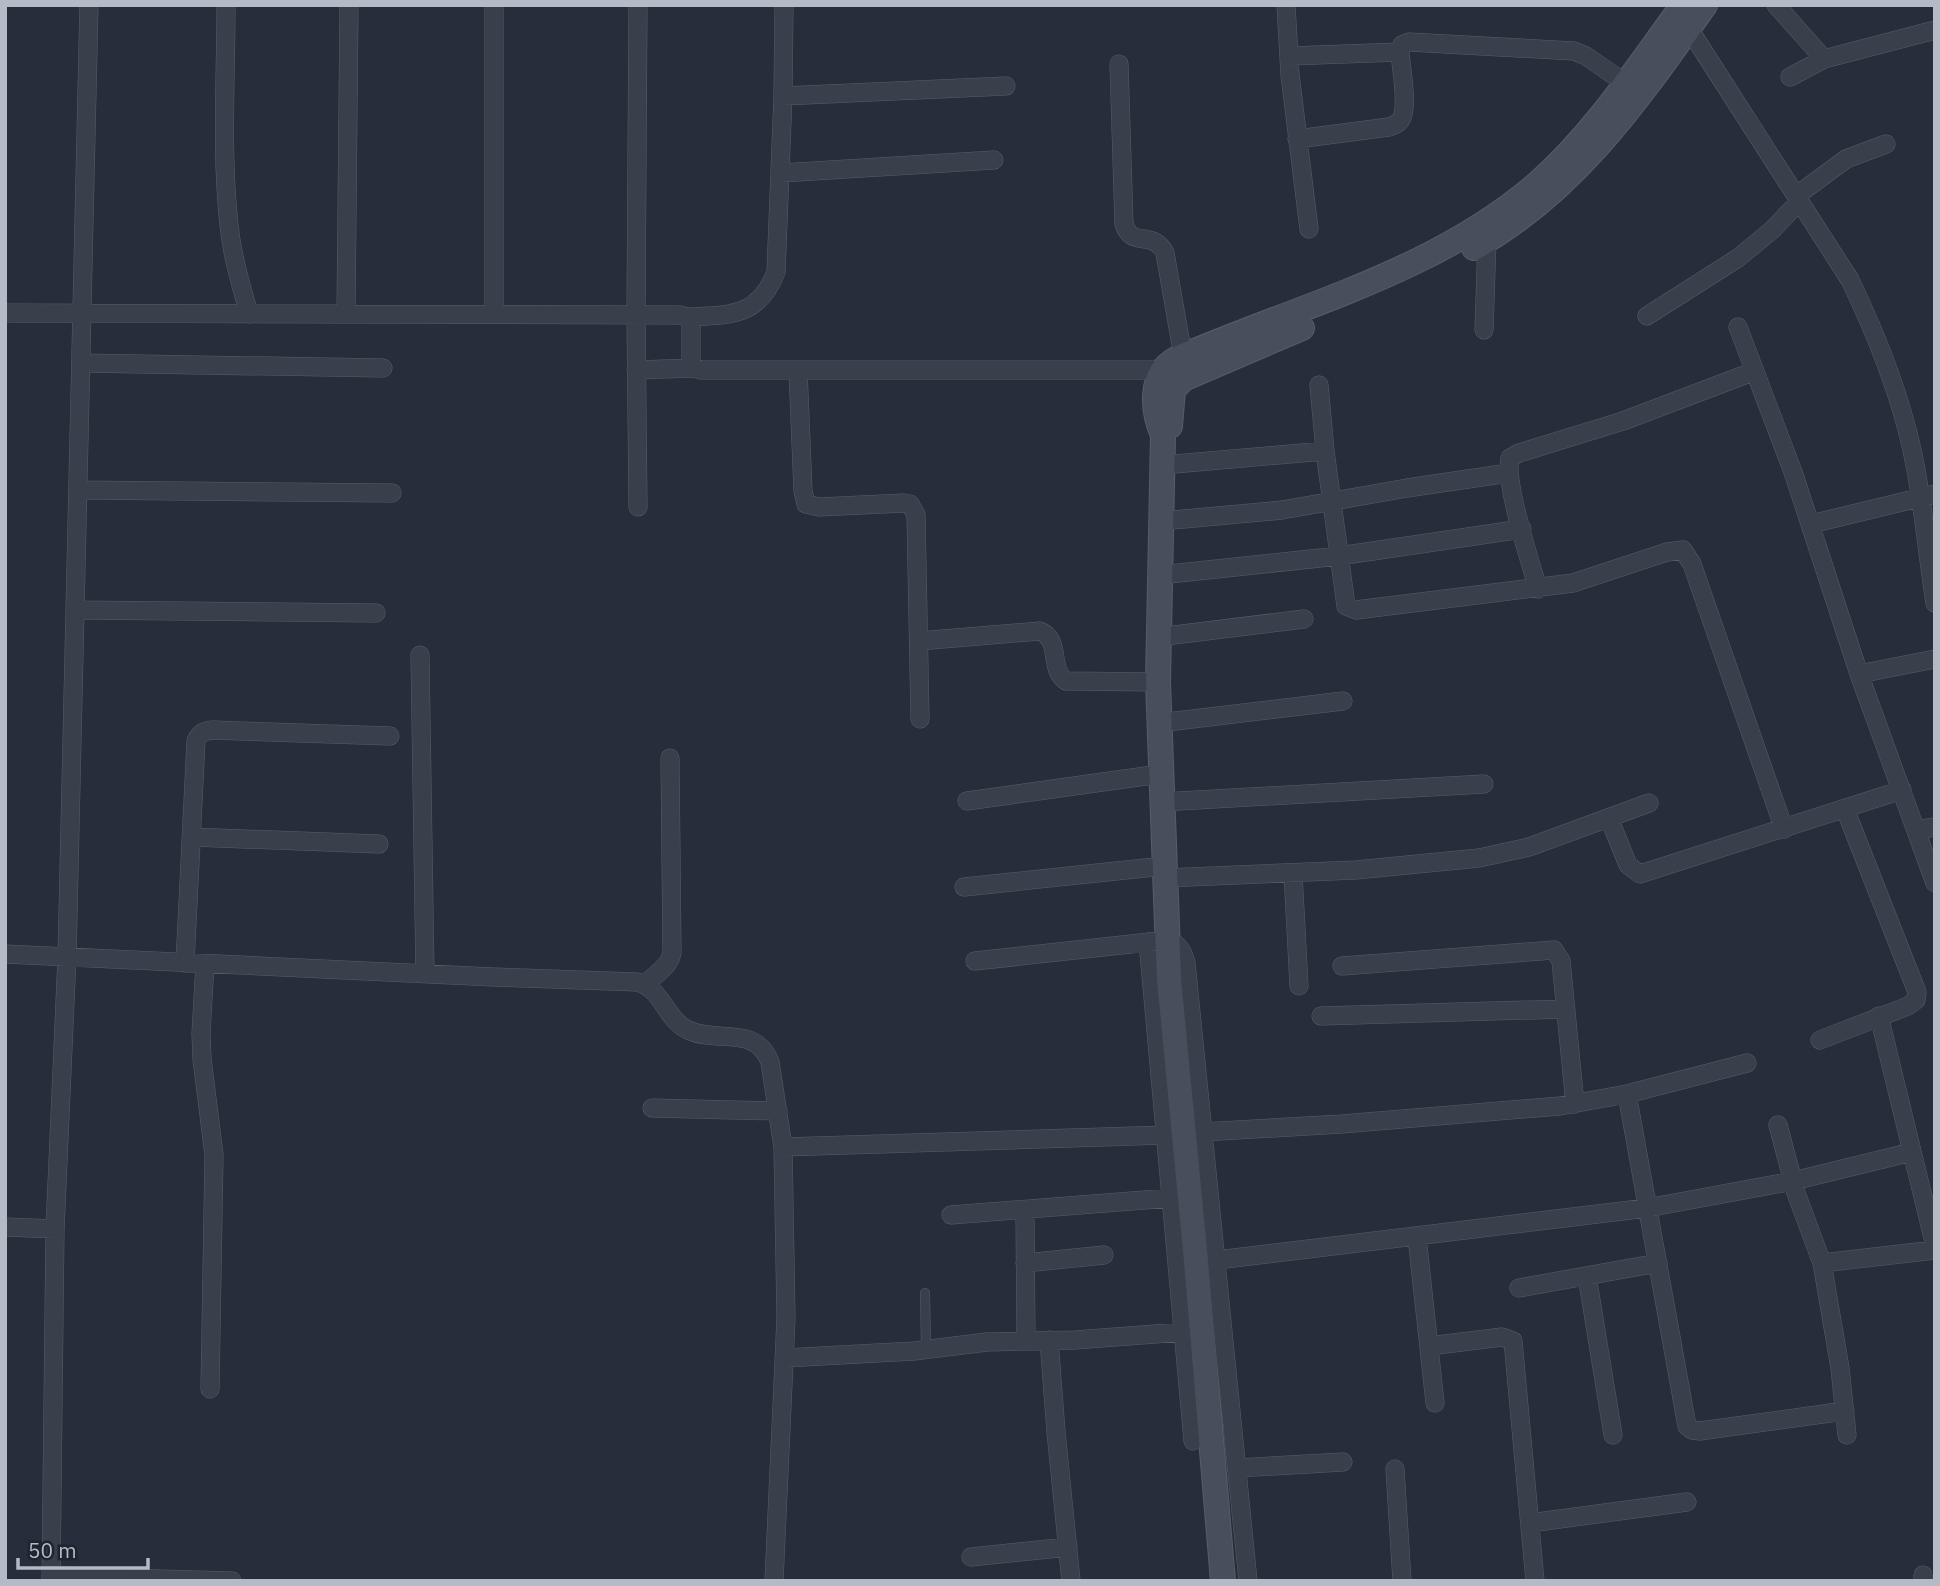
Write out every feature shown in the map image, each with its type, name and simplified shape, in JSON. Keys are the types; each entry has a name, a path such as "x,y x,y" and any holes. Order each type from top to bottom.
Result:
{"street":[{"path":"89,5 67,957 55,1229 52,1578 232,1581"},
{"path":"226,5 226,178 229,223 234,258 249,314"},
{"path":"346,314 349,5"},
{"path":"494,5 494,314"},
{"path":"638,5 638,507"},
{"path":"5,313 494,314 636,332 690,332 752,307 770,288 776,272 784,5"},
{"path":"1286,5 1297,139 1309,229"},
{"path":"1185,366 1423,259 1461,238 1538,182 1591,127 1683,15 1705,5"},
{"path":"1776,5 1824,59"},
{"path":"1683,15 1850,280 1868,316 1928,495 1935,603"},
{"path":"1193,1441 1170,1198 1158,941 1164,872 1158,682 1163,435 1156,418 1157,380 1167,364 1185,366 1401,286 1487,240 1539,204 1571,175 1615,127 1683,15"},
{"path":"1790,77 1824,59 1935,30"},
{"path":"1297,139 1397,124 1402,118 1404,108 1400,52 1402,46 1409,42 1574,51 1586,56 1625,83"},
{"path":"1289,56 1400,52"},
{"path":"1119,64 1124,224 1132,237 1153,239 1165,253 1185,366 1173,390 1171,422 1163,435"},
{"path":"783,96 1006,86"},
{"path":"1647,317 1746,252 1772,230 1798,199 1846,159 1886,144"},
{"path":"781,173 994,160"},
{"path":"1483,330 1487,240"},
{"path":"1738,327 1811,524 1859,674 1935,883"},
{"path":"690,332 691,362 694,368"},
{"path":"80,363 383,368"},
{"path":"636,370 1161,370"},
{"path":"798,370 803,491 806,504 819,507 904,503 910,504 914,509 918,529 920,719"},
{"path":"1538,589 1508,473 1510,458 1636,417 1755,371"},
{"path":"1319,385 1346,606 1350,609 1538,589 1573,583 1667,552 1683,550 1692,564 1784,829"},
{"path":"1163,465 1325,451"},
{"path":"1162,521 1282,510 1508,473"},
{"path":"78,490 392,493"},
{"path":"1811,524 1928,495"},
{"path":"1160,575 1339,556 1522,529"},
{"path":"75,610 376,613"},
{"path":"1158,637 1304,619"},
{"path":"919,641 1040,631 1048,634 1051,639 1058,672 1066,681 1158,682"},
{"path":"420,655 425,974"},
{"path":"1859,674 1935,659"},
{"path":"1159,723 1343,701"},
{"path":"186,963 196,741 204,731 390,736"},
{"path":"5,954 645,984 665,967 672,953 670,758"},
{"path":"967,801 1160,774"},
{"path":"1161,802 1484,783"},
{"path":"1609,818 1628,865 1640,874 1902,790"},
{"path":"964,887 1164,872 1293,873 1445,862 1501,854 1555,838 1649,803"},
{"path":"1819,1040 1908,1006 1916,1000 1917,992 1845,809"},
{"path":"1916,830 1935,827"},
{"path":"192,837 379,844"},
{"path":"1293,873 1299,986"},
{"path":"1158,941 1170,979 1223,1581"},
{"path":"975,961 1158,941 1177,944 1183,953 1217,1261 1248,1581"},
{"path":"1342,966 1554,950 1561,961 1575,1104"},
{"path":"205,964 202,1059 214,1155 210,1389"},
{"path":"645,984 686,1030 756,1042 766,1050 774,1079 783,1147 786,1234 785,1358 774,1581"},
{"path":"1321,1016 1565,1009"},
{"path":"1822,1263 1935,1248 1880,1017"},
{"path":"1202,1132 1524,1110 1575,1104 1627,1094 1747,1063"},
{"path":"1627,1094 1686,1426 1700,1431 1845,1411"},
{"path":"652,1108 778,1111"},
{"path":"1778,1125 1793,1181 1822,1263 1847,1436"},
{"path":"783,1147 1166,1135"},
{"path":"1217,1261 1647,1208 1793,1181 1912,1152"},
{"path":"951,1214 1170,1198"},
{"path":"1025,1210 1026,1341"},
{"path":"5,1227 55,1229"},
{"path":"1417,1237 1435,1403"},
{"path":"1025,1263 1104,1255"},
{"path":"1520,1288 1658,1263"},
{"path":"1587,1276 1613,1435"},
{"path":"785,1358 1182,1332"},
{"path":"1429,1346 1503,1337 1513,1341 1535,1581"},
{"path":"1049,1340 1071,1581"},
{"path":"1237,1468 1343,1462"},
{"path":"1395,1469 1402,1581"},
{"path":"1530,1523 1687,1502"},
{"path":"971,1557 1068,1547"}],"lane":[{"path":"925,1293 926,1349"}]}
